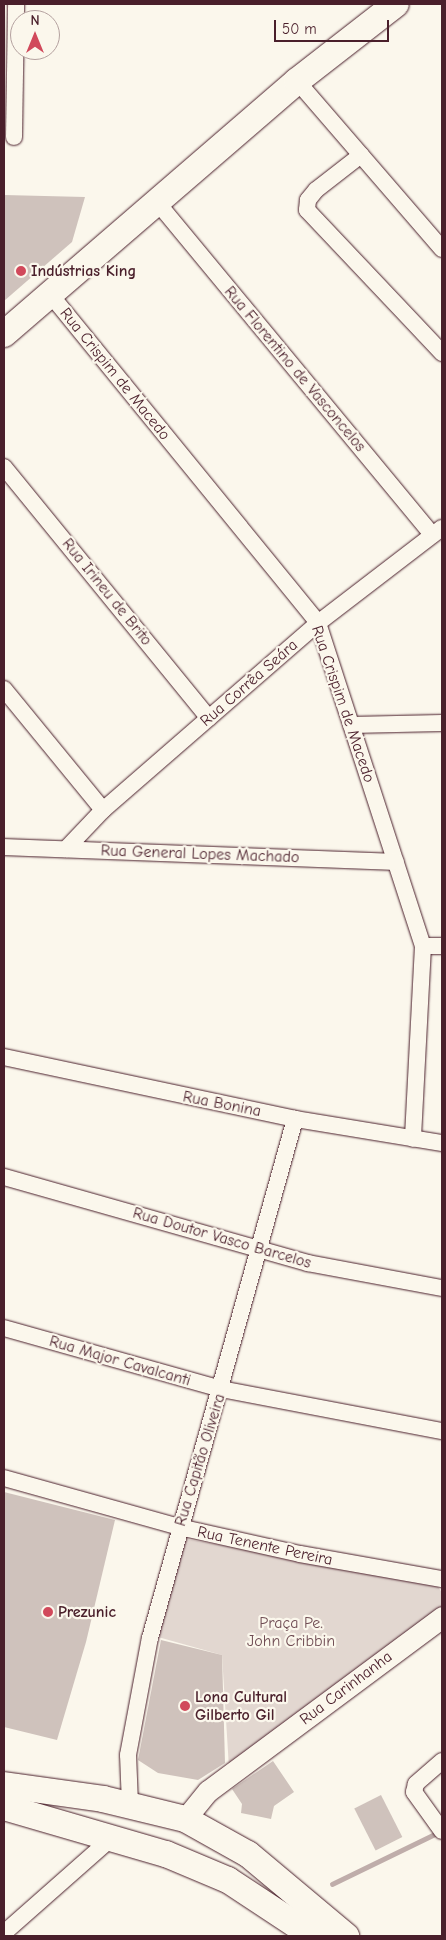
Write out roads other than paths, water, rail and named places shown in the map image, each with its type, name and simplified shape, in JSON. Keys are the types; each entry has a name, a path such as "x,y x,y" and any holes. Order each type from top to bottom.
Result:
{"main road":[{"path":"4,334 297,81 396,4"},
{"path":"4,1785 130,1804 185,1819 248,1854 346,1936"},
{"path":"4,1807 113,1837 228,1880"},
{"path":"185,1819 181,1832 186,1850 313,1936"}],"street":[{"path":"14,137 16,4"},
{"path":"297,81 442,250"},
{"path":"361,156 316,190 308,200 307,210 442,353"},
{"name":"Rua Florentino de Vasconcelos","path":"157,202 437,531"},
{"name":"Rua Crispim de Macedo","path":"50,294 318,623 423,946 412,1139"},
{"name":"Rua Irineu de Brito","path":"4,467 209,718"},
{"name":"Rua Corrêa Seára","path":"66,849 103,810 318,623 437,531"},
{"path":"4,689 103,810"},
{"path":"351,725 442,723"},
{"name":"Rua General Lopes Machado","path":"4,847 396,862"},
{"path":"423,946 442,946"},
{"name":"Rua Bonina","path":"4,1057 295,1119 442,1143"},
{"name":"Rua Capitão Oliveira","path":"130,1804 128,1755 136,1696 179,1527 221,1389 295,1119"},
{"name":"Rua Doutor Vasco Barcelos","path":"4,1177 260,1250 374,1277 442,1288"},
{"name":"Rua Major Cavalcanti","path":"4,1328 221,1389 442,1431"},
{"name":"Rua Tenente Pereira","path":"4,1478 179,1527 300,1554 442,1579"},
{"name":"Rua Carinhanha","path":"185,1819 208,1791 442,1617"},
{"path":"439,1827 414,1792 416,1784 442,1761"},
{"path":"4,1933 113,1837"}],"waterway":[{"path":"332,1884 439,1832"}],"place":[{"name":"Indústrias King","path":"21,271"},
{"name":"Prezunic","path":"48,1612"},
{"name":"Lona Cultural Gilberto Gil","path":"185,1706"}],"park label":[{"name":"Praça Pe. John Cribbin","path":"291,1632"}]}
